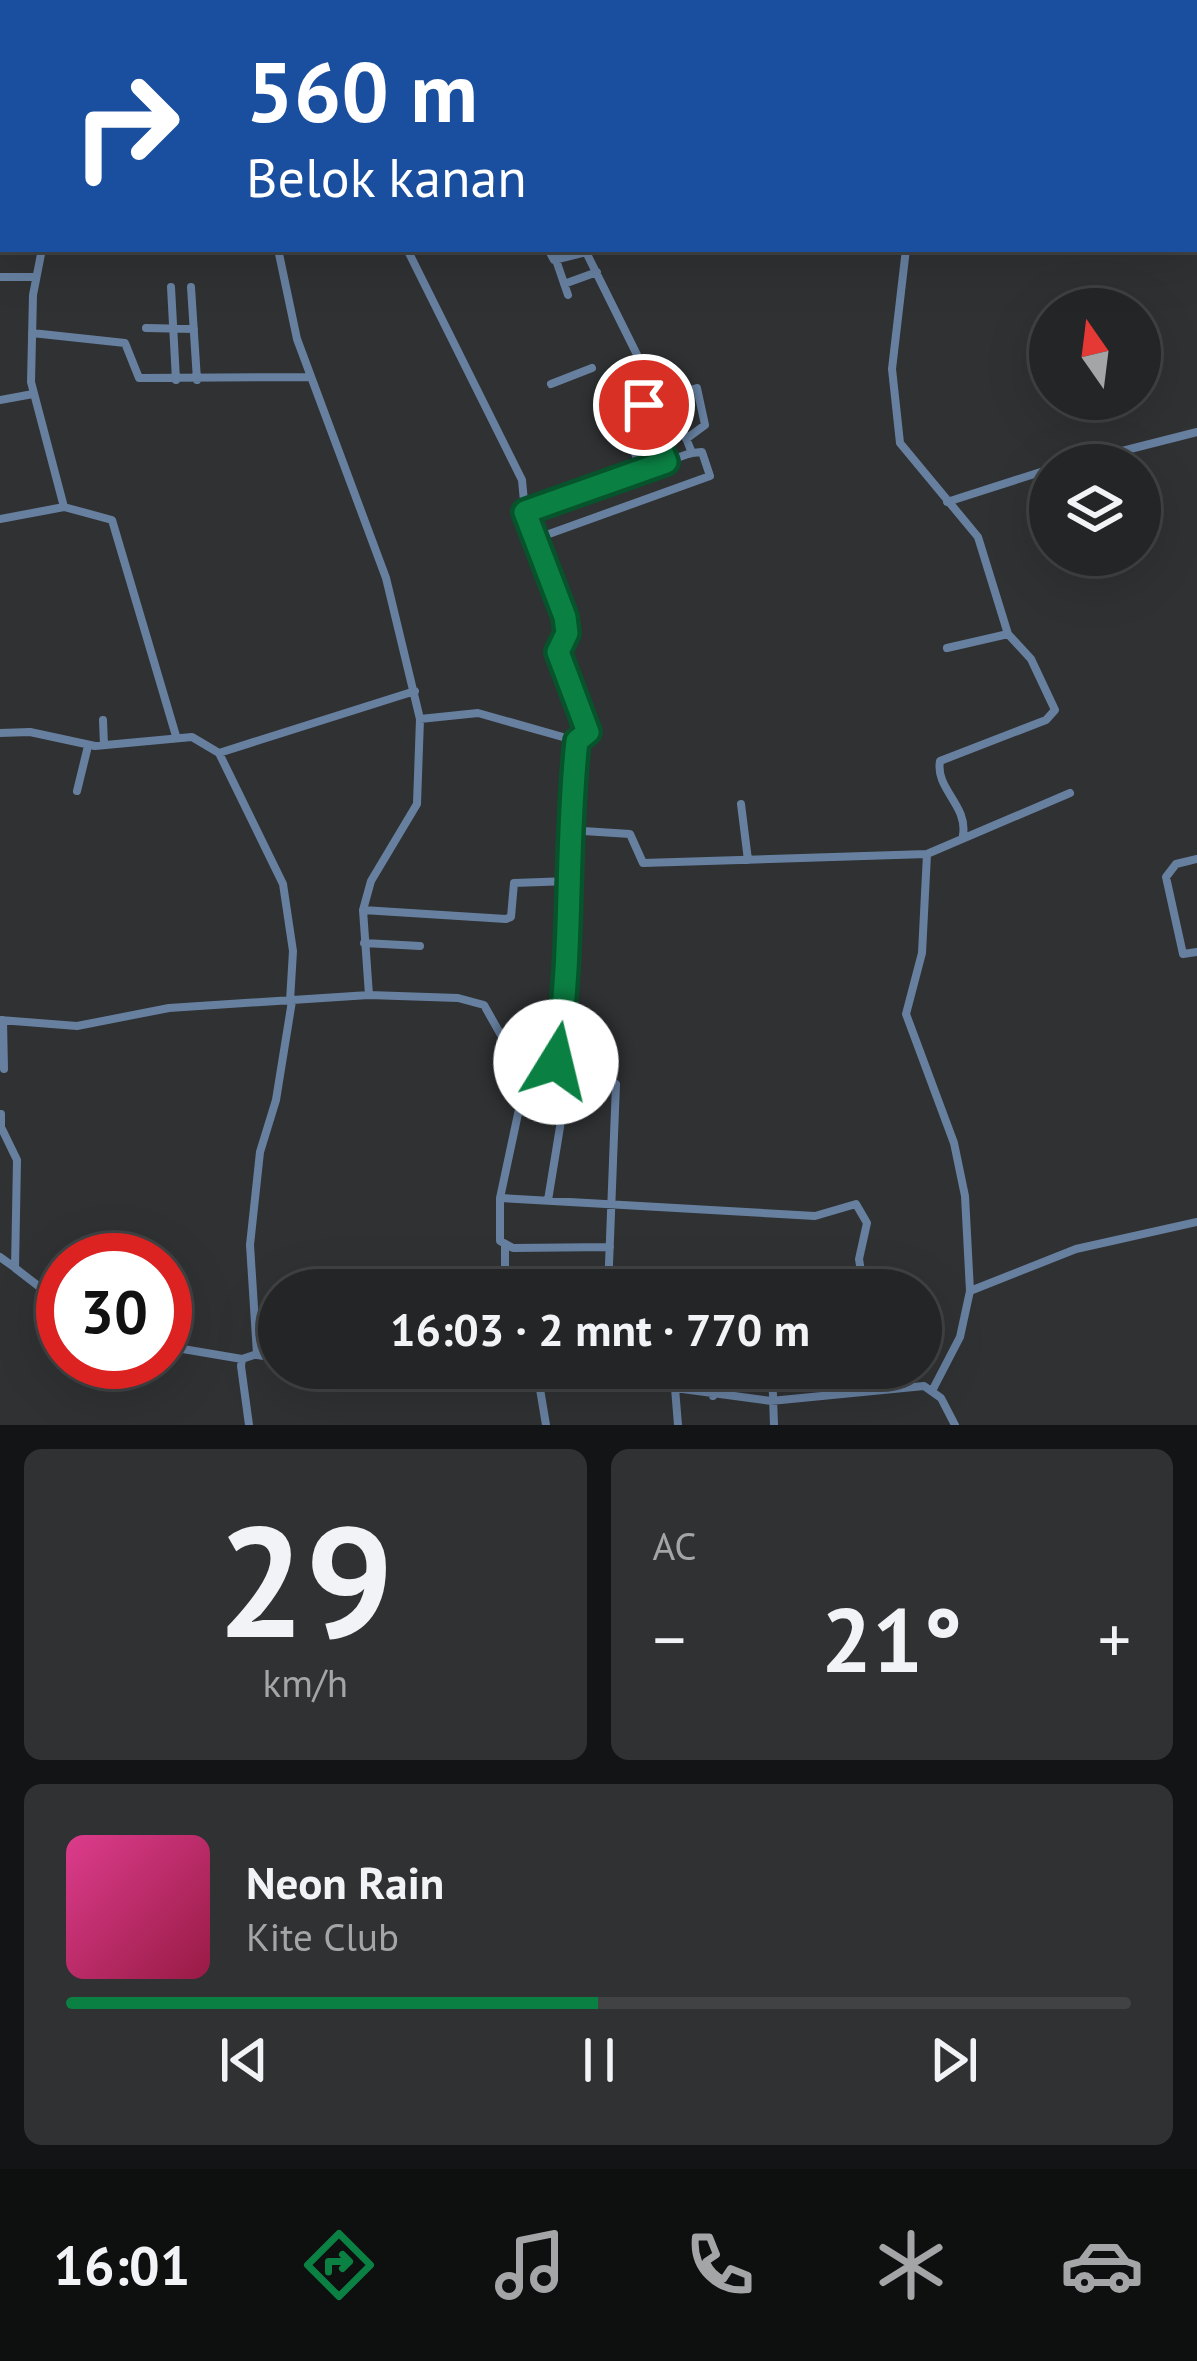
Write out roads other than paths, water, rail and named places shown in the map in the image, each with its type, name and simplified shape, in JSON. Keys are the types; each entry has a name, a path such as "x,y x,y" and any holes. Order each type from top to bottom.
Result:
{"street":[{"path":"41,252 35,277 33,394 64,507"},
{"path":"279,252 289,311 310,377 386,578 420,719 417,804 371,881 363,910 369,995"},
{"path":"408,252 520,475 525,512 568,627 557,647 587,723 588,732 577,741 568,830 566,1000 556,1062"},
{"path":"550,252 568,295"},
{"path":"556,260 581,252"},
{"path":"585,252 692,453"},
{"path":"906,252 895,317 894,420 903,451 978,537 1008,634 1031,658 1054,710 1046,720 940,761 940,776 965,819 963,835"},
{"path":"564,284 597,272"},
{"path":"0,277 35,277"},
{"path":"171,287 176,380"},
{"path":"191,287 197,380"},
{"path":"146,328 194,329"},
{"path":"32,333 125,343 137,377 310,377"},
{"path":"551,384 592,368"},
{"path":"642,470 620,416 698,388 705,425 686,439"},
{"path":"0,400 33,394"},
{"path":"644,405 666,462"},
{"path":"1149,444 1197,432"},
{"path":"525,512 702,452 708,477 536,539"},
{"path":"947,502 1029,476"},
{"path":"0,519 64,507 112,520 176,736"},
{"path":"947,648 1008,634"},
{"path":"220,753 415,691"},
{"path":"420,719 478,713 577,741"},
{"path":"103,720 104,746"},
{"path":"0,733 30,732 88,746 176,736 206,742 220,753 283,884 293,951 292,1000 276,1100 260,1152 250,1245 256,1355 242,1359 192,1351"},
{"path":"77,791 88,746"},
{"path":"568,830 631,834 643,863 927,854 1070,793"},
{"path":"741,804 748,860"},
{"path":"927,854 922,952 906,1014 954,1143 965,1196 970,1291 960,1337 942,1372"},
{"path":"1197,859 1176,864 1166,877 1183,954 1197,952"},
{"path":"363,910 506,920 511,917 514,883 569,881"},
{"path":"364,943 420,946"},
{"path":"4,1069 2,1020 77,1026 169,1008 369,995 474,1001 491,1012 506,1044 604,1074 616,1084 609,1269"},
{"path":"506,1269 505,1246 498,1234 500,1198 531,1053"},
{"path":"548,1201 570,1066"},
{"path":"1,1114 1,1127 17,1160 15,1268"},
{"path":"500,1198 815,1216 856,1204 867,1223 861,1269"},
{"path":"970,1291 1076,1249 1197,1222"},
{"path":"505,1246 610,1246"},
{"path":"0,1257 36,1284"},
{"path":"242,1359 250,1425"},
{"path":"540,1389 546,1425"},
{"path":"675,1389 678,1425"},
{"path":"680,1389 771,1401 880,1389"},
{"path":"713,1396 714,1389"},
{"path":"771,1389 775,1425"},
{"path":"933,1389 955,1425"}]}
